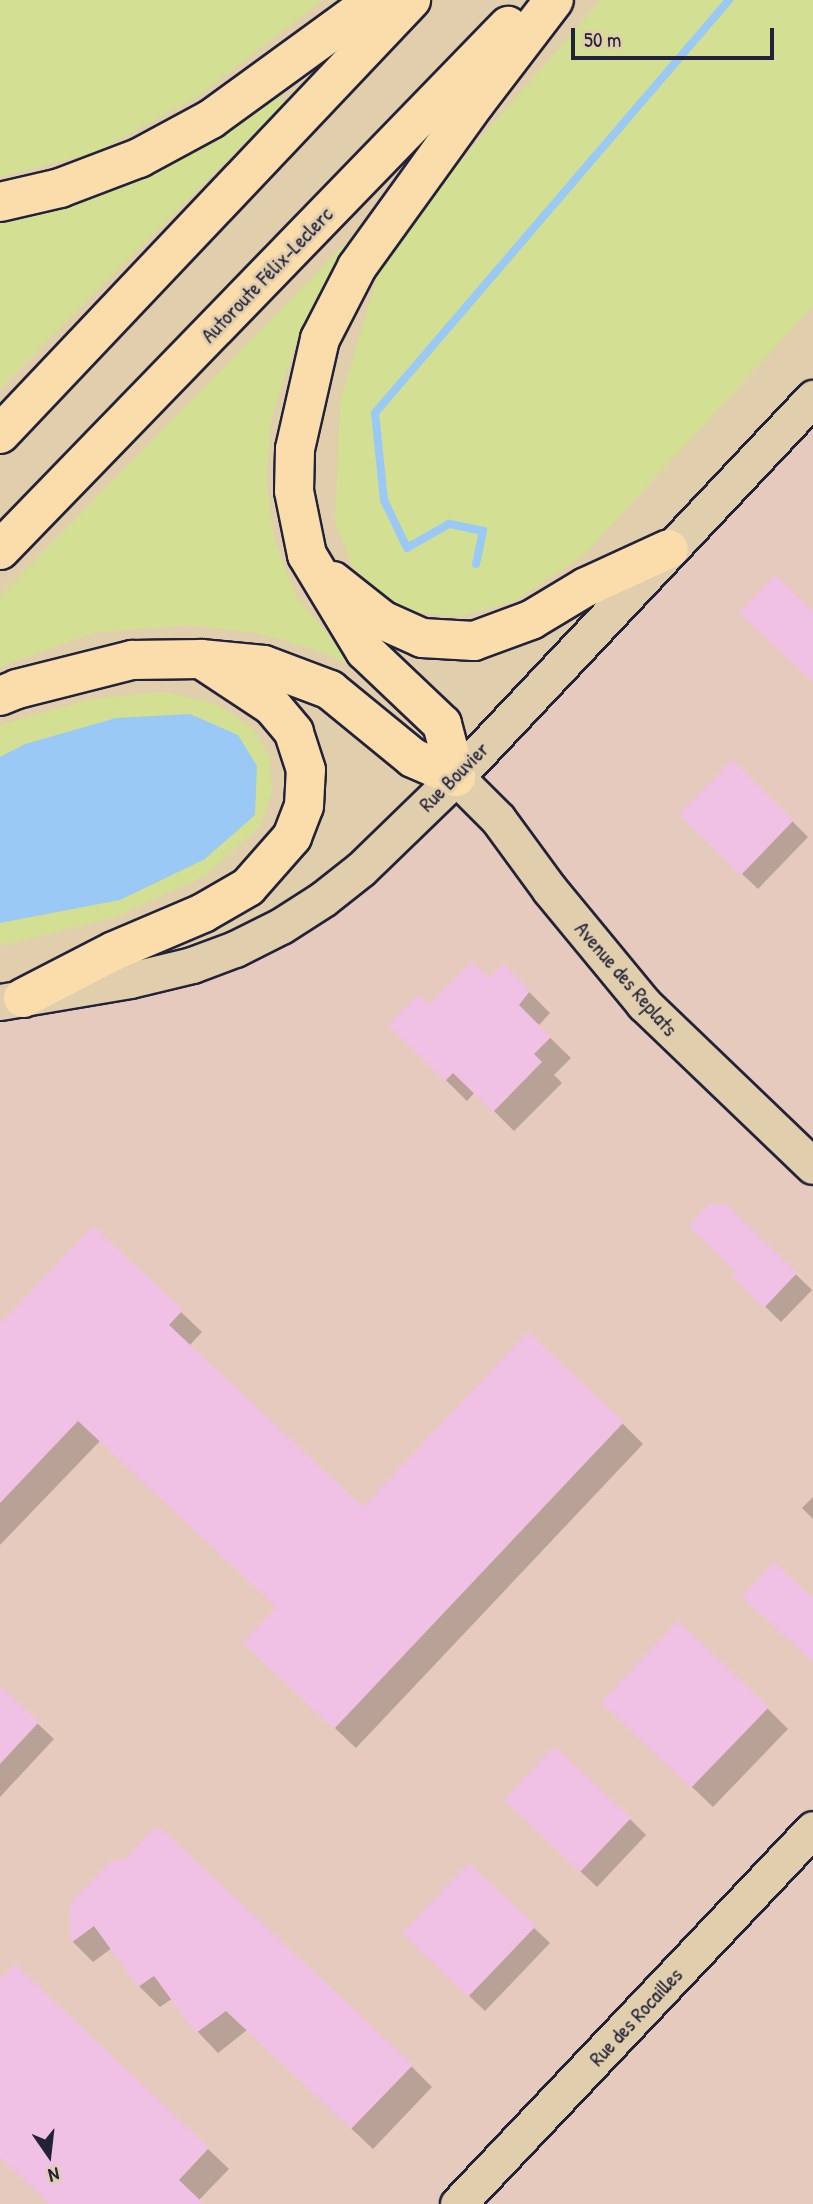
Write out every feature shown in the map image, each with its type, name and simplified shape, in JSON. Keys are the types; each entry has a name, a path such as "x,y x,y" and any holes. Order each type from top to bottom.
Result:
{"highway":[{"path":"0,202 60,188 151,151 211,119 375,0"},
{"path":"0,434 411,0"},
{"name":"Autoroute Félix-Leclerc","path":"0,550 533,0"},
{"path":"456,777 442,724 365,651 307,555 294,491 295,449 320,339 357,267 476,102 554,0"},
{"path":"307,555 350,597 382,620 422,638 452,642 474,641 531,620 586,587 669,549"},
{"path":"0,696 132,660 201,659 264,665 330,690 413,758 456,777"},
{"path":"11,1000 114,951 203,914 248,887 292,837 304,806 306,770 294,732 272,706 201,659"}],"street":[{"name":"Rue Bouvier","path":"11,1000 130,980 192,965 235,949 281,926 361,869 456,777 813,398"},
{"name":"Avenue des Replats","path":"456,777 498,819 550,890 644,1004 813,1166"},
{"name":"Rue des Rocailles","path":"458,2204 813,1829"}],"shaded area":[{"path":"813,393 813,2204 0,2204 0,1002 130,980 323,899"}],"green space":[{"path":"0,0 323,0 200,95 94,153 0,177"},
{"path":"601,0 813,0 813,306 584,555 515,601 458,617 415,612 376,595 354,571 335,521 340,401 387,245"},
{"path":"274,91 284,103 0,389 0,216"},
{"path":"348,241 300,331 272,417 266,480 275,541 296,596 355,667 313,649 256,633 188,625 93,633 0,667 0,596"},
{"path":"163,692 217,704 253,729 270,757 272,791 260,827 205,876 116,917 0,946 0,725 92,699"}],"water":[{"path":"190,714 238,735 257,766 255,815 205,859 120,900 0,923 0,757 25,744 116,718"}],"building":[{"path":"775,575 813,611 813,682 739,613"},
{"path":"732,760 794,820 741,875 679,815"},
{"path":"472,962 489,978 503,964 530,991 519,1005 551,1037 534,1054 542,1062 493,1112 453,1073 445,1081 388,1025 418,995 429,1005"},
{"path":"709,1204 726,1204 797,1273 764,1308 732,1276 736,1272 689,1226"},
{"path":"93,1226 183,1310 169,1325 363,1507 528,1332 624,1422 334,1729 243,1643 276,1607 78,1421 0,1503 0,1324"},
{"path":"774,1562 813,1598 813,1662 742,1597"},
{"path":"678,1621 769,1707 691,1788 601,1702"},
{"path":"0,1686 39,1722 0,1764"},
{"path":"554,1746 631,1818 580,1872 504,1800"},
{"path":"162,1829 413,2065 351,2129 226,2011 196,2033 154,1976 138,1987 94,1926 71,1943 70,1904 110,1862 126,1859 151,1830"},
{"path":"469,1863 536,1926 468,1997 402,1933"},
{"path":"15,1964 209,2148 179,2180 204,2204 50,2204 0,2157 0,1979"}],"waterway":[{"path":"476,564 483,531 449,524 407,548 384,500 375,413 729,0"}]}
